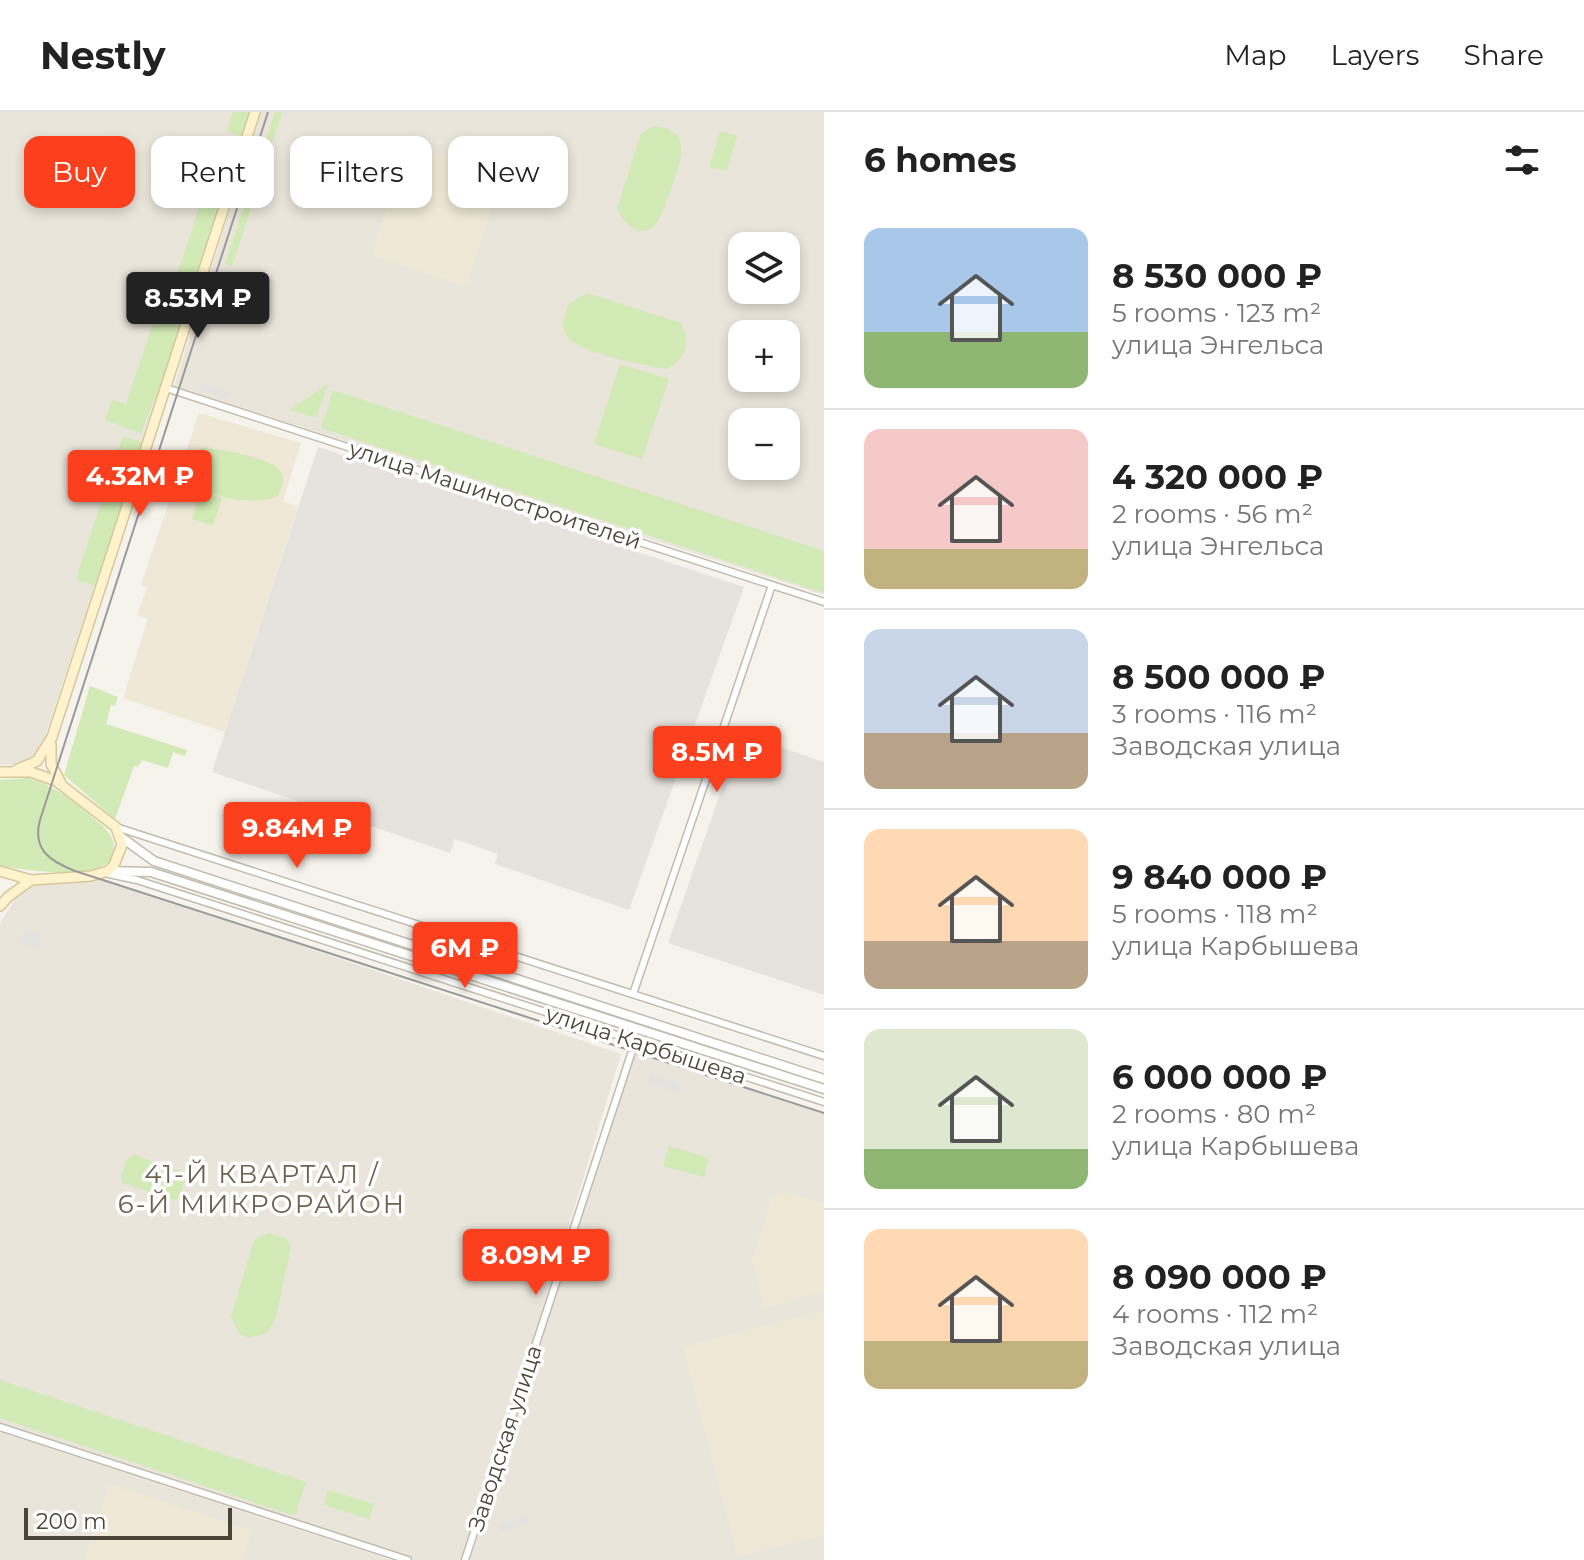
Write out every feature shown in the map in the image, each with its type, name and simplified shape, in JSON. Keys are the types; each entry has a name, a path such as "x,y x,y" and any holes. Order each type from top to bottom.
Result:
{"main road":[{"path":"16,770 37,761 52,737 255,112"},
{"path":"52,737 51,764 62,785"},
{"name":"улица Карбышева","path":"0,772 16,770 49,776 116,827 121,837"},
{"path":"105,872 120,856 121,837"},
{"name":"улица Карбышева","path":"0,871 31,880 105,872"},
{"path":"0,906 31,880"}],"street":[{"name":"улица Машиностроителей","path":"166,388 824,602"},
{"path":"633,994 772,585"},
{"name":"улица Карбышева","path":"116,827 824,1056"},
{"name":"улица Карбышева","path":"121,837 154,861 824,1079"},
{"name":"улица Карбышева","path":"105,872 152,884 824,1102"},
{"name":"улица Карбышева","path":"105,872 151,872 824,1089"},
{"name":"Заводская улица","path":"465,1560 635,1042"},
{"path":"0,1427 408,1560"}],"shaded area":[{"path":"0,112 250,112 242,136 151,136 151,208 219,208 44,740 30,761 0,765"},
{"path":"261,112 824,112 824,595 174,386 231,208 274,208 274,136 253,136"},
{"path":"432,150 448,156 448,208 492,208 466,286 372,255 387,208 432,208"},
{"path":"200,382 229,391 227,398 198,389"},
{"path":"199,413 301,443 283,501 298,507 225,732 123,698 148,619 137,615 147,588 141,585"},
{"path":"318,447 744,587 629,910 495,864 498,854 455,839 450,853 212,772"},
{"path":"741,734 824,762 824,995 668,943"},
{"path":"104,879 621,1054 543,1311 462,1560 416,1560 0,1423 0,924 16,897 34,885"},
{"path":"23,930 41,935 37,948 19,943"},
{"path":"635,1053 824,1114 824,1560 470,1560"},
{"path":"651,1074 680,1083 677,1092 648,1083"},
{"path":"783,1192 824,1204 824,1292 764,1308 752,1259 773,1195"},
{"path":"824,1311 824,1535 737,1556 683,1347"},
{"path":"0,1432 391,1560 0,1560"},
{"path":"109,1484 252,1531 243,1560 84,1560"},
{"path":"527,1516 530,1524 500,1532 498,1524"}],"green space":[{"path":"233,112 249,112 241,136 227,131"},
{"path":"275,112 282,112 274,137 267,136"},
{"path":"653,126 667,128 679,136 681,155 658,221 646,231 640,231 624,220 617,208 641,134"},
{"path":"720,131 737,136 727,171 709,167"},
{"path":"199,208 218,208 193,283 176,277"},
{"path":"243,208 251,208 232,267 225,264"},
{"path":"258,276 268,279 263,298 232,288 235,278 243,280"},
{"path":"168,279 193,287 165,373 141,433 105,420 112,400 126,404"},
{"path":"587,293 681,323 686,337 683,354 668,369 603,355 578,346 566,335 562,325 569,304"},
{"path":"620,364 669,379 642,459 594,444"},
{"path":"328,384 316,418 289,410"},
{"path":"333,390 824,551 824,593 321,428"},
{"path":"123,436 142,442 95,586 76,579"},
{"path":"202,448 244,455 275,467 283,478 278,496 254,501 238,500 195,484 187,475 185,463 191,453"},
{"path":"201,491 222,498 213,526 192,519"},
{"path":"90,686 118,697 115,706 111,705 106,724 187,750 185,756 173,752 168,768 142,760 138,767 134,766 115,819 64,775"},
{"path":"29,778 60,792 104,828 112,839 114,854 106,864 71,872 0,865 0,780"},
{"path":"669,1146 709,1158 704,1177 663,1166"},
{"path":"134,1155 184,1172 186,1178 178,1198 174,1200 123,1183 121,1176 127,1159"},
{"path":"269,1233 286,1238 291,1247 276,1317 267,1333 249,1338 240,1334 231,1317 254,1240"},
{"path":"0,1380 306,1482 295,1516 0,1418"},
{"path":"328,1490 374,1504 369,1519 324,1505"}],"tram line":[{"path":"268,112 40,820 41,847 58,863 75,871 824,1113"}],"district":[{"name":"41-Й КВАРТАЛ / 6-Й МИКРОРАЙОН","path":"262,1189"}]}
